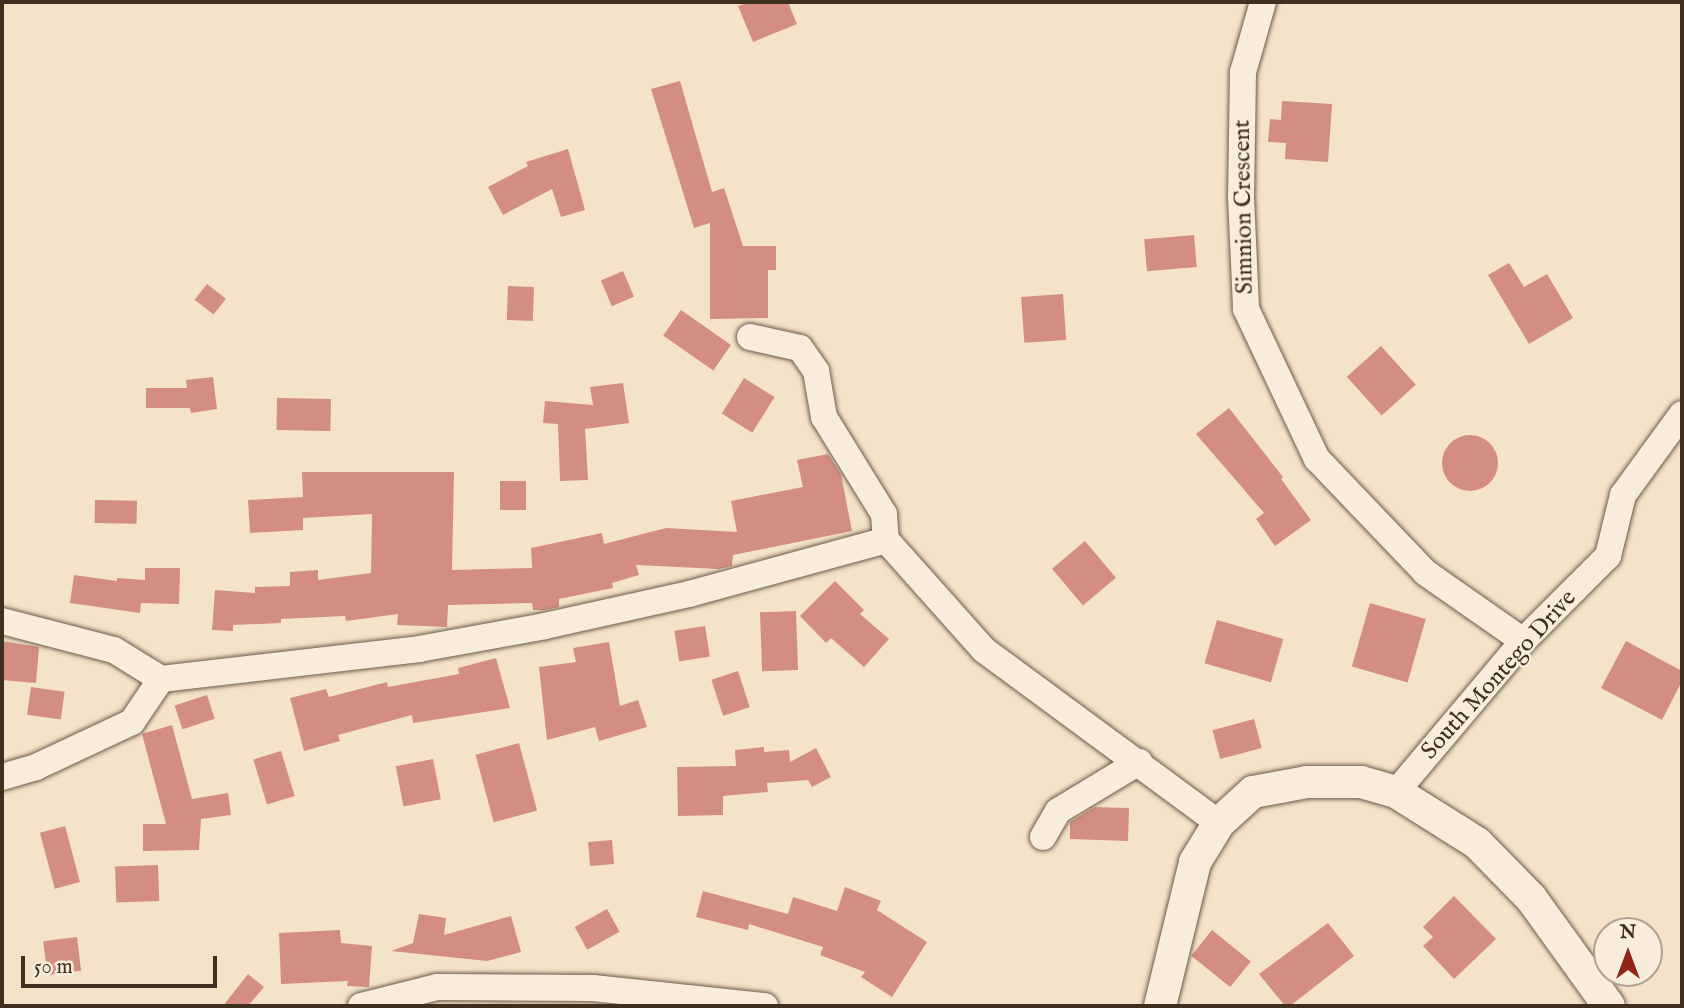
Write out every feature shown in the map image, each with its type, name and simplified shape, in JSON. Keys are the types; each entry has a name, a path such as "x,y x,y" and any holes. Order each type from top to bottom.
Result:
{"street":[{"name":"Simnion Crescent","path":"1263,2 1243,72 1241,197 1246,309 1317,459 1426,573 1523,641"},
{"path":"750,337 800,348 816,371 824,417 884,514 886,540 984,650 1219,823"},
{"name":"South Montego Drive","path":"1396,792 1523,641 1608,556 1623,495 1682,414"},
{"path":"2,621 114,650 161,679 419,649 545,626 689,594 886,540"},
{"path":"2,777 36,767 132,722 161,679"},
{"path":"1043,836 1058,811 1139,762"},
{"path":"1160,1006 1195,862 1219,823 1252,792 1307,782 1361,782 1396,792 1477,843 1531,898 1609,1006"},
{"path":"361,1006 437,987 593,988 765,1006"}],"building":[{"path":"750,2 788,2 797,24 753,42 738,6"},
{"path":"680,81 712,192 724,188 743,246 776,246 776,270 768,270 768,318 710,319 710,223 694,228 651,89"},
{"path":"1282,101 1332,104 1328,162 1285,159 1286,143 1268,142 1270,119 1281,120"},
{"path":"568,149 585,210 561,217 552,189 503,215 488,187 528,166 526,162"},
{"path":"1194,235 1197,267 1147,271 1144,239"},
{"path":"1509,263 1524,287 1547,274 1573,318 1529,344 1488,275"},
{"path":"623,271 634,297 612,306 601,280"},
{"path":"207,284 226,299 214,315 195,300"},
{"path":"508,286 534,287 533,321 507,320"},
{"path":"1063,294 1066,340 1024,343 1021,297"},
{"path":"681,310 731,345 713,370 663,335"},
{"path":"1381,346 1416,385 1382,415 1347,377"},
{"path":"213,377 217,409 191,413 190,408 146,408 146,388 187,388 186,380"},
{"path":"744,378 775,397 752,433 722,414"},
{"path":"623,383 629,423 585,429 588,480 560,481 558,424 543,423 545,401 593,405 590,387"},
{"path":"277,398 331,399 330,431 276,430"},
{"path":"1229,408 1283,477 1281,479 1311,520 1275,546 1256,519 1264,513 1196,434"},
{"path":"1465,435 1475,435 1490,443 1496,452 1496,474 1490,483 1475,491 1465,491 1447,479 1442,468 1442,458 1454,440"},
{"path":"828,454 841,474 852,531 733,555 732,566 719,569 636,565 639,575 612,583 613,588 559,599 559,607 544,610 533,610 532,603 448,605 447,627 397,625 398,614 346,621 345,616 281,619 281,623 233,625 233,631 212,630 215,590 255,593 255,587 290,586 290,572 318,570 318,580 371,573 372,514 303,518 303,530 250,533 248,500 303,497 302,472 454,472 452,570 532,568 531,548 602,533 604,544 666,528 737,532 731,501 803,487 797,460"},
{"path":"500,481 526,481 526,510 500,510"},
{"path":"95,500 137,501 137,524 95,523"},
{"path":"1085,541 1116,578 1083,605 1052,569"},
{"path":"145,568 180,568 179,604 141,603 140,613 70,603 74,575 117,581 117,578 145,580"},
{"path":"835,581 864,610 860,614 889,639 864,667 831,638 826,643 800,616"},
{"path":"1370,603 1426,619 1408,682 1352,666"},
{"path":"796,611 798,670 762,671 760,612"},
{"path":"1217,620 1283,639 1271,682 1205,663"},
{"path":"705,626 710,657 679,661 674,631"},
{"path":"2,641 39,647 36,683 2,680"},
{"path":"1626,641 1682,671 1682,681 1662,720 1601,688"},
{"path":"609,642 620,706 638,700 647,727 599,741 595,727 547,740 539,667 576,662 573,648"},
{"path":"496,658 510,708 413,723 412,715 338,735 340,741 304,751 290,698 326,689 329,697 387,682 388,687 459,674 458,668"},
{"path":"738,671 750,707 723,716 711,680"},
{"path":"31,687 65,692 61,719 27,715"},
{"path":"207,695 215,719 182,729 175,706"},
{"path":"1254,719 1262,748 1220,759 1212,730"},
{"path":"172,725 192,799 228,793 231,815 201,819 199,850 143,851 143,824 166,824 142,734"},
{"path":"519,743 537,811 494,822 476,755"},
{"path":"764,747 764,752 789,750 790,762 816,748 831,777 812,787 808,780 767,783 768,792 723,796 723,815 678,816 677,767 736,766 735,750"},
{"path":"281,751 295,796 267,804 253,759"},
{"path":"433,759 441,799 404,806 396,766"},
{"path":"1095,807 1129,808 1128,841 1070,839 1070,822"},
{"path":"65,826 80,882 55,889 40,833"},
{"path":"612,840 614,864 590,866 588,842"},
{"path":"158,865 159,901 116,902 115,867"},
{"path":"845,887 881,901 877,910 927,942 892,997 861,977 865,972 820,955 823,947 749,924 748,930 696,917 703,891 788,914 793,897 837,911"},
{"path":"1454,896 1496,939 1454,979 1423,946 1433,937 1423,927"},
{"path":"607,909 620,932 587,950 575,927"},
{"path":"419,914 446,918 444,935 511,916 521,952 487,961 391,951 413,943"},
{"path":"1328,923 1354,956 1290,1006 1285,1006 1259,974"},
{"path":"340,930 341,943 372,946 369,987 347,986 348,981 281,984 279,933"},
{"path":"1212,930 1251,961 1230,987 1191,956"},
{"path":"77,937 81,971 47,975 43,941"},
{"path":"248,974 264,987 248,1006 223,1006"}]}
